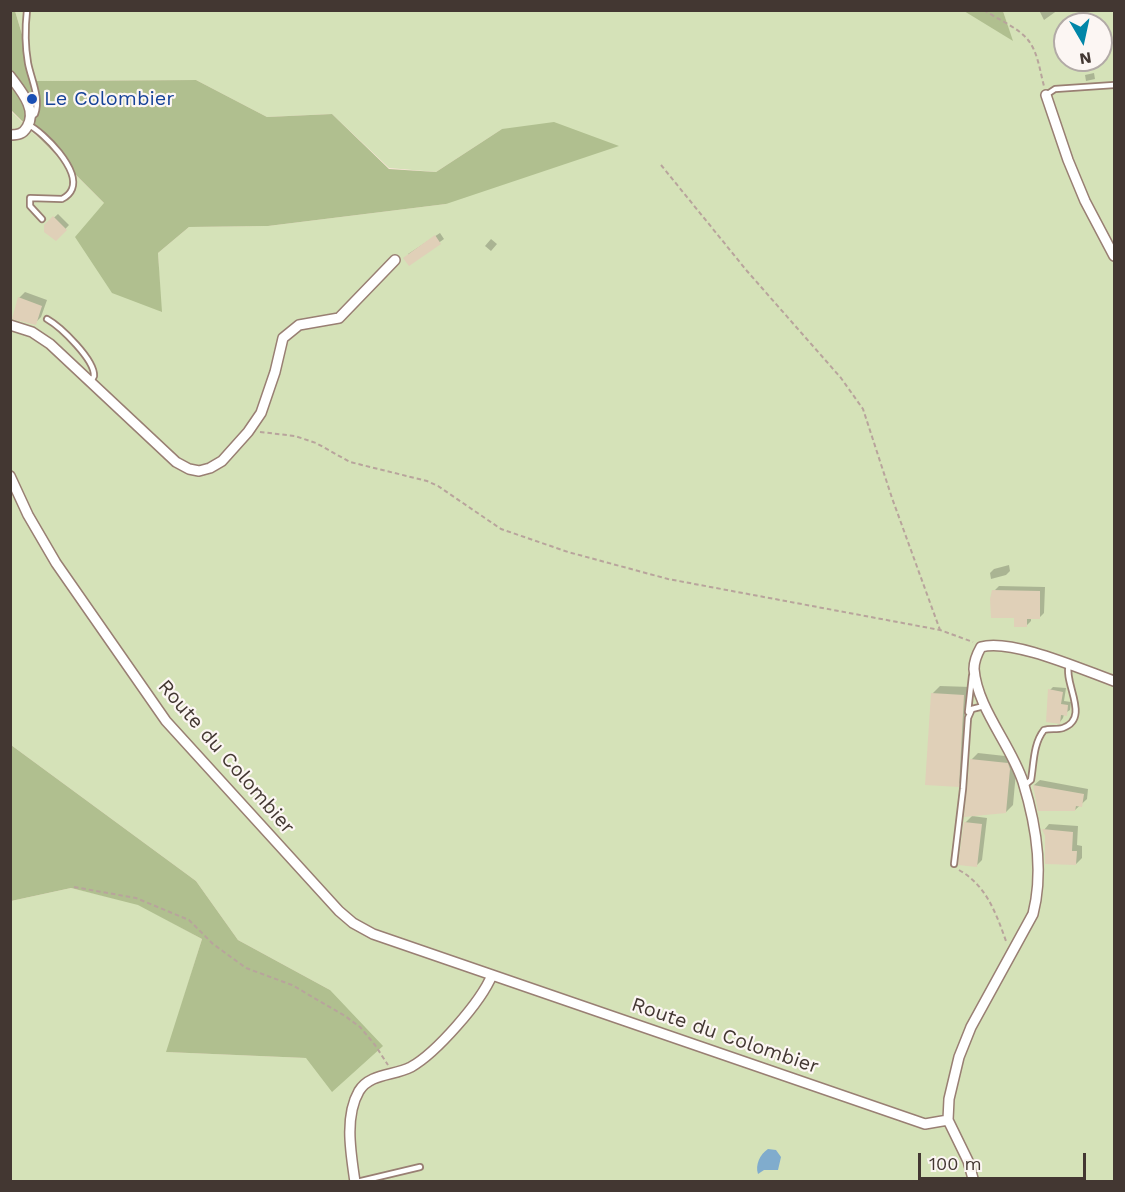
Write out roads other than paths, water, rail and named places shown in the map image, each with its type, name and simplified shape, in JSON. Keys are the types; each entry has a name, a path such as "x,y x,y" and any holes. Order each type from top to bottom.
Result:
{"street":[{"path":"10,76 30,107 29,121 18,135 10,135"},
{"path":"1046,95 1080,190 1114,256"},
{"path":"10,325 32,332 50,344 176,462 189,470 199,471 222,461 249,432 261,413 275,372 283,338 299,325 339,318 395,260"},
{"name":"Route du Colombier","path":"10,476 28,515 56,563 166,721 339,911 353,923 373,934 925,1124 948,1120"},
{"path":"974,1182 968,1161 948,1120 949,1099 959,1057 967,1037 994,982 1033,914 1038,894 1036,841 1024,785 1017,765 986,707 974,668 976,655 981,647 990,644 1001,645 1114,681"},
{"path":"356,1182 350,1136 353,1104 359,1090 366,1082 408,1068 424,1059 466,1014 492,975"}],"lane":[{"path":"27,10 25,42 37,105 35,114 29,121 61,155 73,183 72,190 62,199 30,198 30,206 42,219"},
{"path":"1046,95 1056,89 1114,85"},
{"path":"47,319 62,330 92,365 94,376 91,382"},
{"path":"1024,785 1031,780 1039,736 1044,730 1064,728 1075,716 1075,702 1067,674 1069,665"},
{"path":"954,864 974,668"},
{"path":"968,718 972,708 986,707"},
{"path":"356,1182 420,1167"}],"water":[{"path":"768,1149 776,1150 781,1157 778,1170 764,1170 758,1174 759,1160"}],"place":[{"name":"Le Colombier","path":"32,99"}]}
